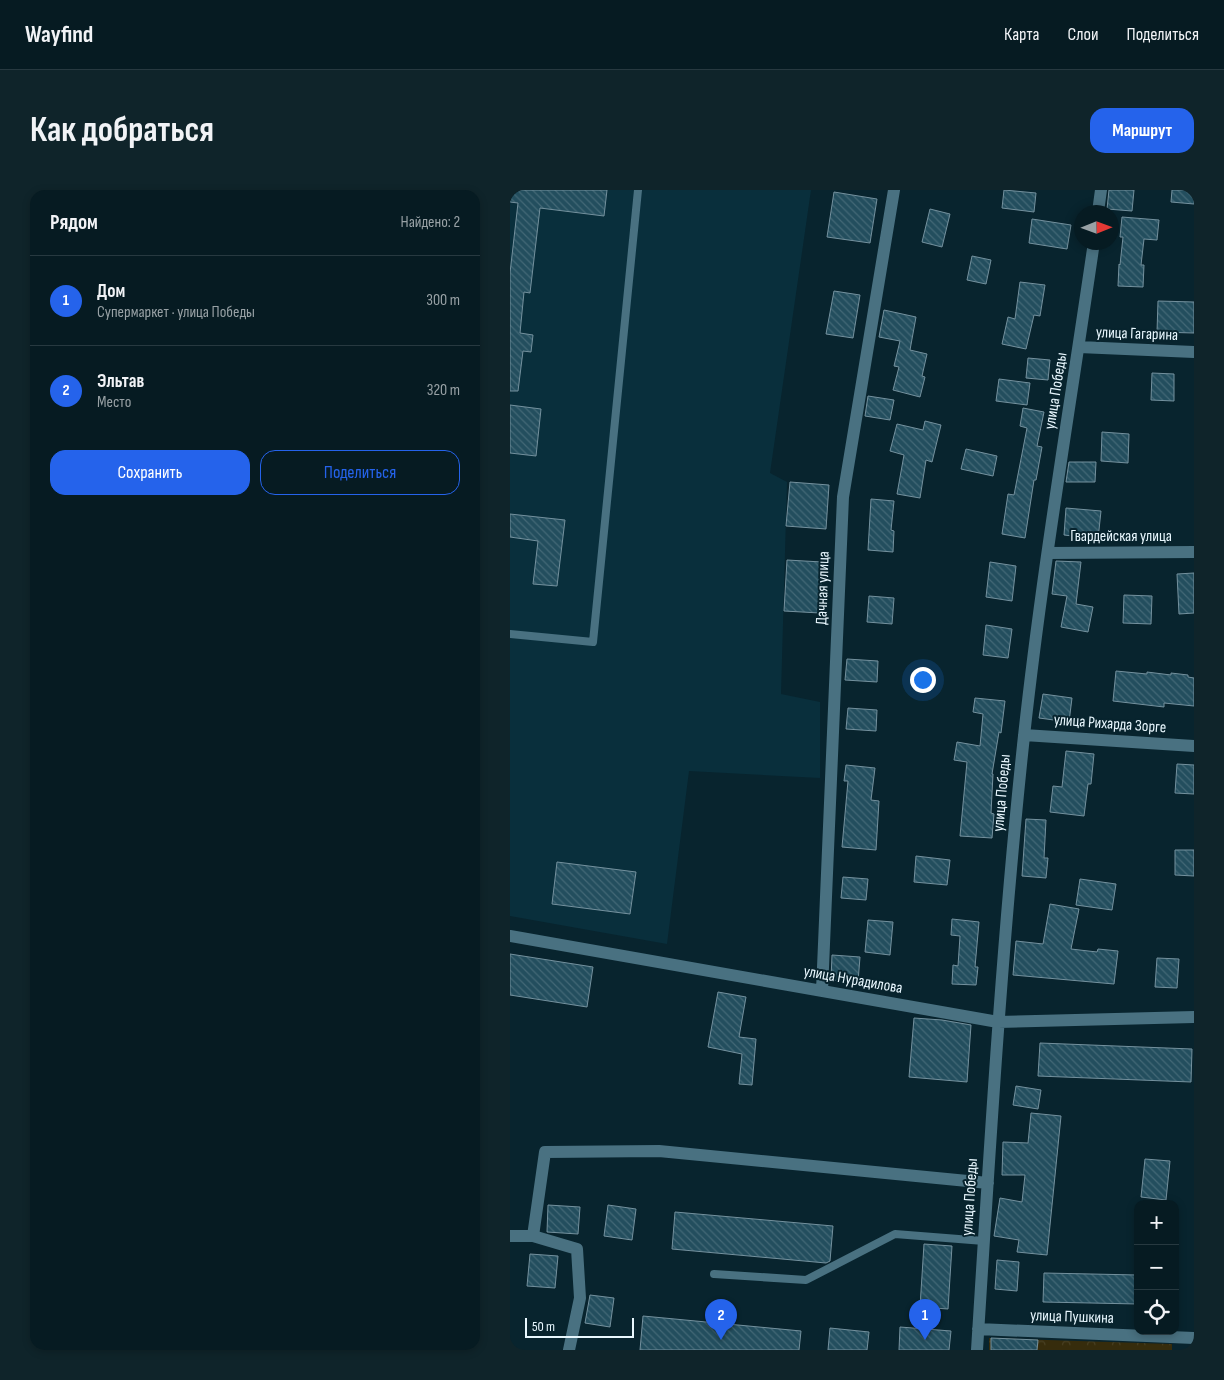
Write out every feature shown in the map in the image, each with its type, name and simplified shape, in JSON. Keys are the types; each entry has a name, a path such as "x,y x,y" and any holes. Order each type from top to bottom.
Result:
{"street":[{"name":"Дачная улица","path":"822,991 843,497 894,190"},
{"path":"1099,205 1102,190"},
{"name":"улица Победы","path":"977,1350 998,1022 1024,735 1048,553 1093,250"},
{"name":"улица Гагарина","path":"1079,347 1194,352"},
{"name":"Гвардейская улица","path":"1048,553 1194,552"},
{"name":"улица Рихарда Зорге","path":"1024,735 1194,746"},
{"name":"улица Нурадилова","path":"510,936 998,1022 1194,1017"},
{"path":"533,1236 545,1152 659,1151 988,1183"},
{"path":"510,1236 533,1236 577,1249 580,1298 569,1350"},
{"name":"улица Пушкина","path":"978,1329 1194,1338"}],"lane":[{"path":"510,634 593,642 638,190"},
{"path":"714,1274 806,1280 895,1234 984,1241"}],"shaded area":[{"path":"510,190 811,190 770,473 787,482 781,694 820,702 820,778 689,771 667,944 510,916"}],"green space":[{"path":"989,1338 1172,1344 1172,1350 989,1350"}],"building":[{"path":"510,190 607,190 604,216 540,208 530,293 524,292 520,333 533,335 531,352 523,351 518,391 510,391 510,273 518,203 510,202"},
{"path":"1004,190 1036,193 1034,212 1002,208"},
{"path":"1109,190 1134,190 1132,211 1119,210 1119,205 1107,205"},
{"path":"1172,190 1194,190 1194,204 1171,202"},
{"path":"834,192 877,199 870,243 827,237"},
{"path":"930,209 950,214 942,247 922,242"},
{"path":"1122,217 1159,220 1157,240 1144,239 1141,265 1144,265 1143,287 1118,286 1123,237 1120,237"},
{"path":"1032,219 1071,225 1067,249 1029,243"},
{"path":"972,256 991,260 986,284 967,280"},
{"path":"1020,282 1045,285 1040,316 1034,315 1026,349 1002,344 1008,317 1015,319"},
{"path":"834,291 860,295 853,338 826,334"},
{"path":"1158,301 1194,302 1194,333 1157,332"},
{"path":"884,310 916,317 910,350 927,354 922,376 925,377 920,397 893,390 899,367 894,366 900,341 879,337"},
{"path":"1028,358 1050,360 1048,380 1026,378"},
{"path":"1152,373 1174,374 1174,401 1151,400"},
{"path":"999,379 1030,383 1027,405 996,401"},
{"path":"868,396 894,400 890,420 865,416"},
{"path":"510,405 541,409 536,456 510,453"},
{"path":"1023,408 1044,412 1037,446 1042,447 1036,480 1034,480 1025,538 1002,534 1008,494 1014,495 1027,428 1020,426"},
{"path":"925,421 941,425 932,462 926,460 920,498 897,494 904,455 890,451 897,424 923,430"},
{"path":"1102,432 1129,434 1128,463 1101,461"},
{"path":"966,449 997,456 993,476 961,469"},
{"path":"1069,462 1096,462 1095,482 1066,482"},
{"path":"790,482 829,485 826,529 786,526"},
{"path":"871,499 894,501 891,530 894,531 893,552 868,550"},
{"path":"1066,508 1101,511 1098,539 1064,535"},
{"path":"510,514 565,520 557,586 533,584 538,541 510,537"},
{"path":"787,560 822,562 820,613 784,611"},
{"path":"1056,561 1081,562 1076,604 1093,607 1088,632 1061,627 1067,596 1052,594"},
{"path":"990,562 1016,566 1012,601 986,597"},
{"path":"1194,573 1194,613 1179,614 1177,574"},
{"path":"1124,595 1152,596 1151,624 1123,623"},
{"path":"869,596 894,598 892,624 867,622"},
{"path":"986,625 1012,629 1008,658 983,655"},
{"path":"847,659 878,661 877,682 845,680"},
{"path":"1116,671 1188,675 1188,677 1194,678 1194,706 1164,703 1164,707 1113,701"},
{"path":"1043,694 1072,698 1069,722 1039,718"},
{"path":"975,698 1005,701 1001,733 999,732 992,774 991,813 994,814 992,838 960,836 967,762 954,760 957,742 980,746 983,714 973,712"},
{"path":"848,708 877,710 876,731 846,729"},
{"path":"1066,751 1094,754 1091,784 1088,784 1084,816 1050,812 1053,786 1062,787"},
{"path":"1177,764 1194,765 1194,794 1175,793"},
{"path":"846,765 875,768 871,800 879,801 876,850 842,847 848,781 844,781"},
{"path":"1026,819 1046,820 1044,858 1048,858 1046,878 1022,876"},
{"path":"1175,850 1194,850 1194,876 1175,875"},
{"path":"916,856 950,860 947,885 914,882"},
{"path":"557,862 636,872 630,914 552,904"},
{"path":"843,877 868,879 866,900 841,898"},
{"path":"1080,879 1116,884 1112,910 1076,905"},
{"path":"1050,904 1079,909 1071,949 1097,952 1098,949 1118,951 1114,984 1013,975 1016,941 1043,944"},
{"path":"952,919 979,922 975,967 978,967 976,985 952,984 953,965 958,966 960,936 951,935"},
{"path":"868,920 893,922 890,955 865,952"},
{"path":"510,954 593,967 587,1007 510,995"},
{"path":"832,955 860,957 858,982 831,980"},
{"path":"1157,958 1179,959 1177,988 1155,987"},
{"path":"718,992 746,997 739,1037 756,1039 752,1085 739,1084 742,1054 708,1047"},
{"path":"914,1018 971,1025 967,1082 909,1077"},
{"path":"1040,1043 1192,1049 1191,1082 1038,1076"},
{"path":"1016,1086 1041,1090 1038,1109 1013,1105"},
{"path":"1031,1113 1061,1116 1047,1255 1017,1252 1019,1240 994,1236 1000,1198 1022,1202 1025,1175 1002,1175 1003,1142 1028,1143"},
{"path":"1145,1159 1170,1161 1166,1200 1141,1197"},
{"path":"548,1205 580,1207 578,1234 547,1232"},
{"path":"608,1205 636,1209 632,1240 604,1236"},
{"path":"675,1212 833,1226 830,1261 826,1263 672,1249"},
{"path":"924,1244 952,1246 948,1309 920,1307"},
{"path":"530,1254 558,1256 555,1288 527,1286"},
{"path":"997,1260 1019,1262 1017,1291 995,1289"},
{"path":"1044,1273 1134,1275 1134,1304 1043,1302"},
{"path":"590,1295 614,1298 610,1327 585,1323"},
{"path":"643,1316 801,1331 799,1350 640,1350"},
{"path":"900,1327 951,1331 949,1350 899,1350"},
{"path":"830,1328 869,1332 867,1350 828,1350"},
{"path":"991,1338 1038,1340 1037,1350 991,1350"}],"place":[{"name":"Эльтав","path":"721,1340"},
{"name":"Дом","path":"925,1340"}]}
